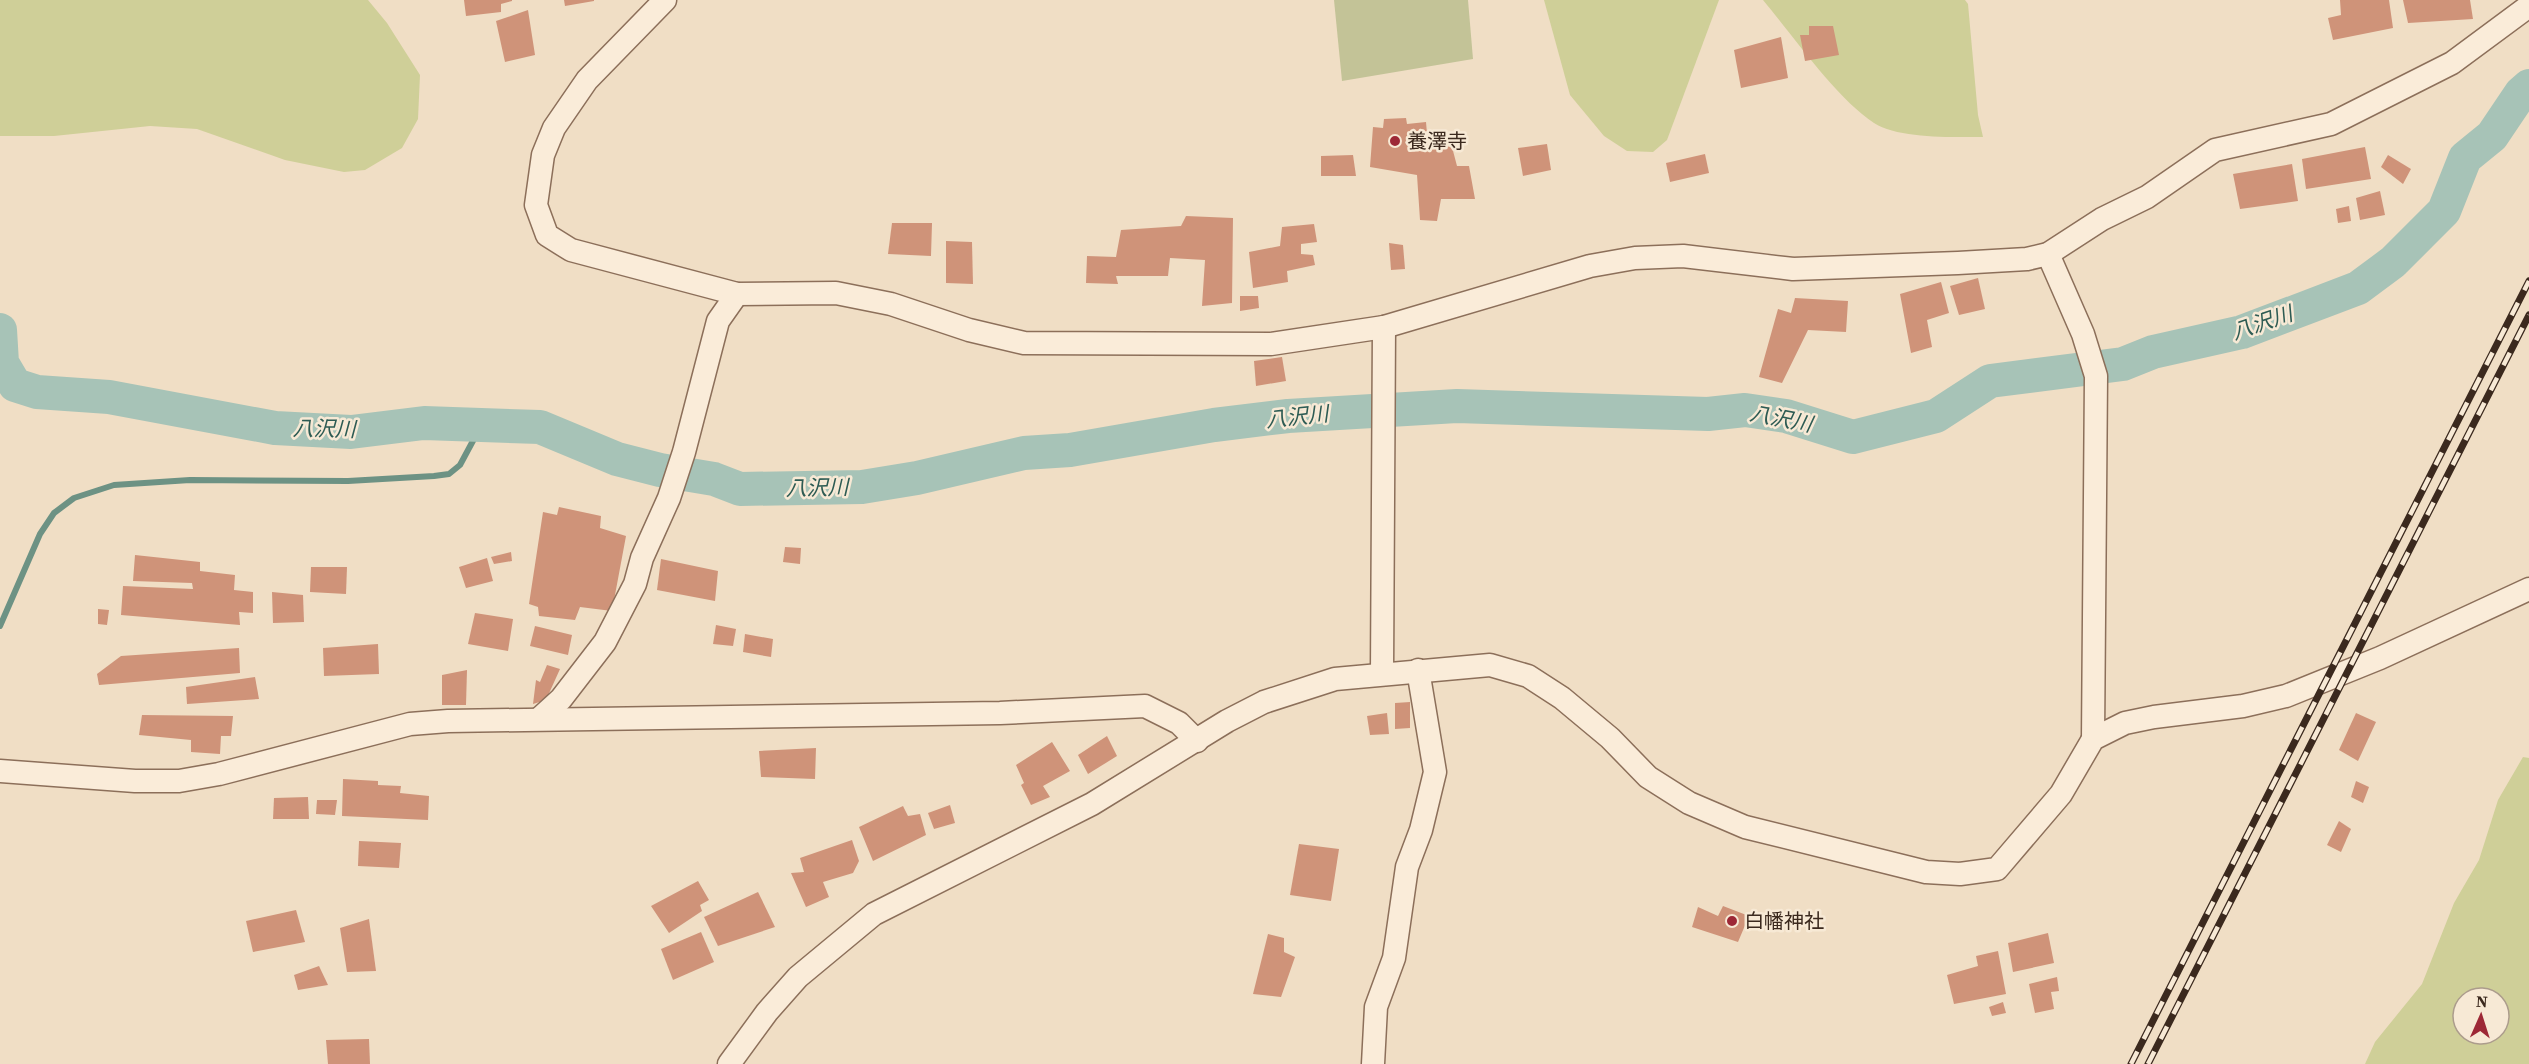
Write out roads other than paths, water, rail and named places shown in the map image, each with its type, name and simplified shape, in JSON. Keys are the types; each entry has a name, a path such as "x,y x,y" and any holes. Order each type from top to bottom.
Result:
{"street":[{"path":"665,0 587,80 554,128 543,155 536,205 547,235 571,250 737,294 836,293 891,304 969,330 1024,343 1271,344 1384,327 1590,266 1635,258 1683,256 1793,269 2027,259 2048,254 2102,219 2147,197 2215,150 2331,124 2442,68 2529,6"},
{"path":"729,1064 767,1012 798,977 874,914 917,890 1009,849 1092,804 1236,716 1291,692 1335,679 1490,665 1528,676 1562,698 1594,724 1648,777 1689,802 1745,827 1926,872 1960,874 1997,869 2061,794 2093,739 2096,376 2083,334 2048,254"},
{"path":"539,719 561,699 605,642 635,584 642,558 669,498 684,452 718,321 737,294"},
{"path":"1382,673 1384,327"},
{"path":"2093,739 2125,723 2154,717 2243,706 2286,696 2380,658 2529,589"},
{"path":"1373,1064 1376,1007 1394,958 1407,867 1421,830 1435,772 1418,670"},
{"path":"0,771 135,782 179,781 219,774 410,724 539,719 989,713 1137,705 1145,706 1179,723 1197,741"}],"waterway":[{"name":"八沢川","path":"0,330 2,363 15,385 37,392 109,397 275,428 351,432 424,423 540,427 617,459 660,470 714,479 740,489 862,487 917,478 1024,453 1070,450 1214,425 1288,416 1457,406 1708,414 1745,410 1786,416 1853,437 1936,416 1990,381 2123,364 2153,352 2242,332 2358,288 2393,262 2444,211 2465,158 2492,136 2521,93 2529,86"},
{"path":"0,626 40,534 54,513 74,498 114,485 190,480 348,481 449,474 460,465 482,424"}],"railway":[{"path":"2131,1064 2529,281"},
{"path":"2148,1064 2529,315"}],"place":[{"name":"養澤寺","path":"1395,141"},
{"name":"白幡神社","path":"1732,921"}]}
